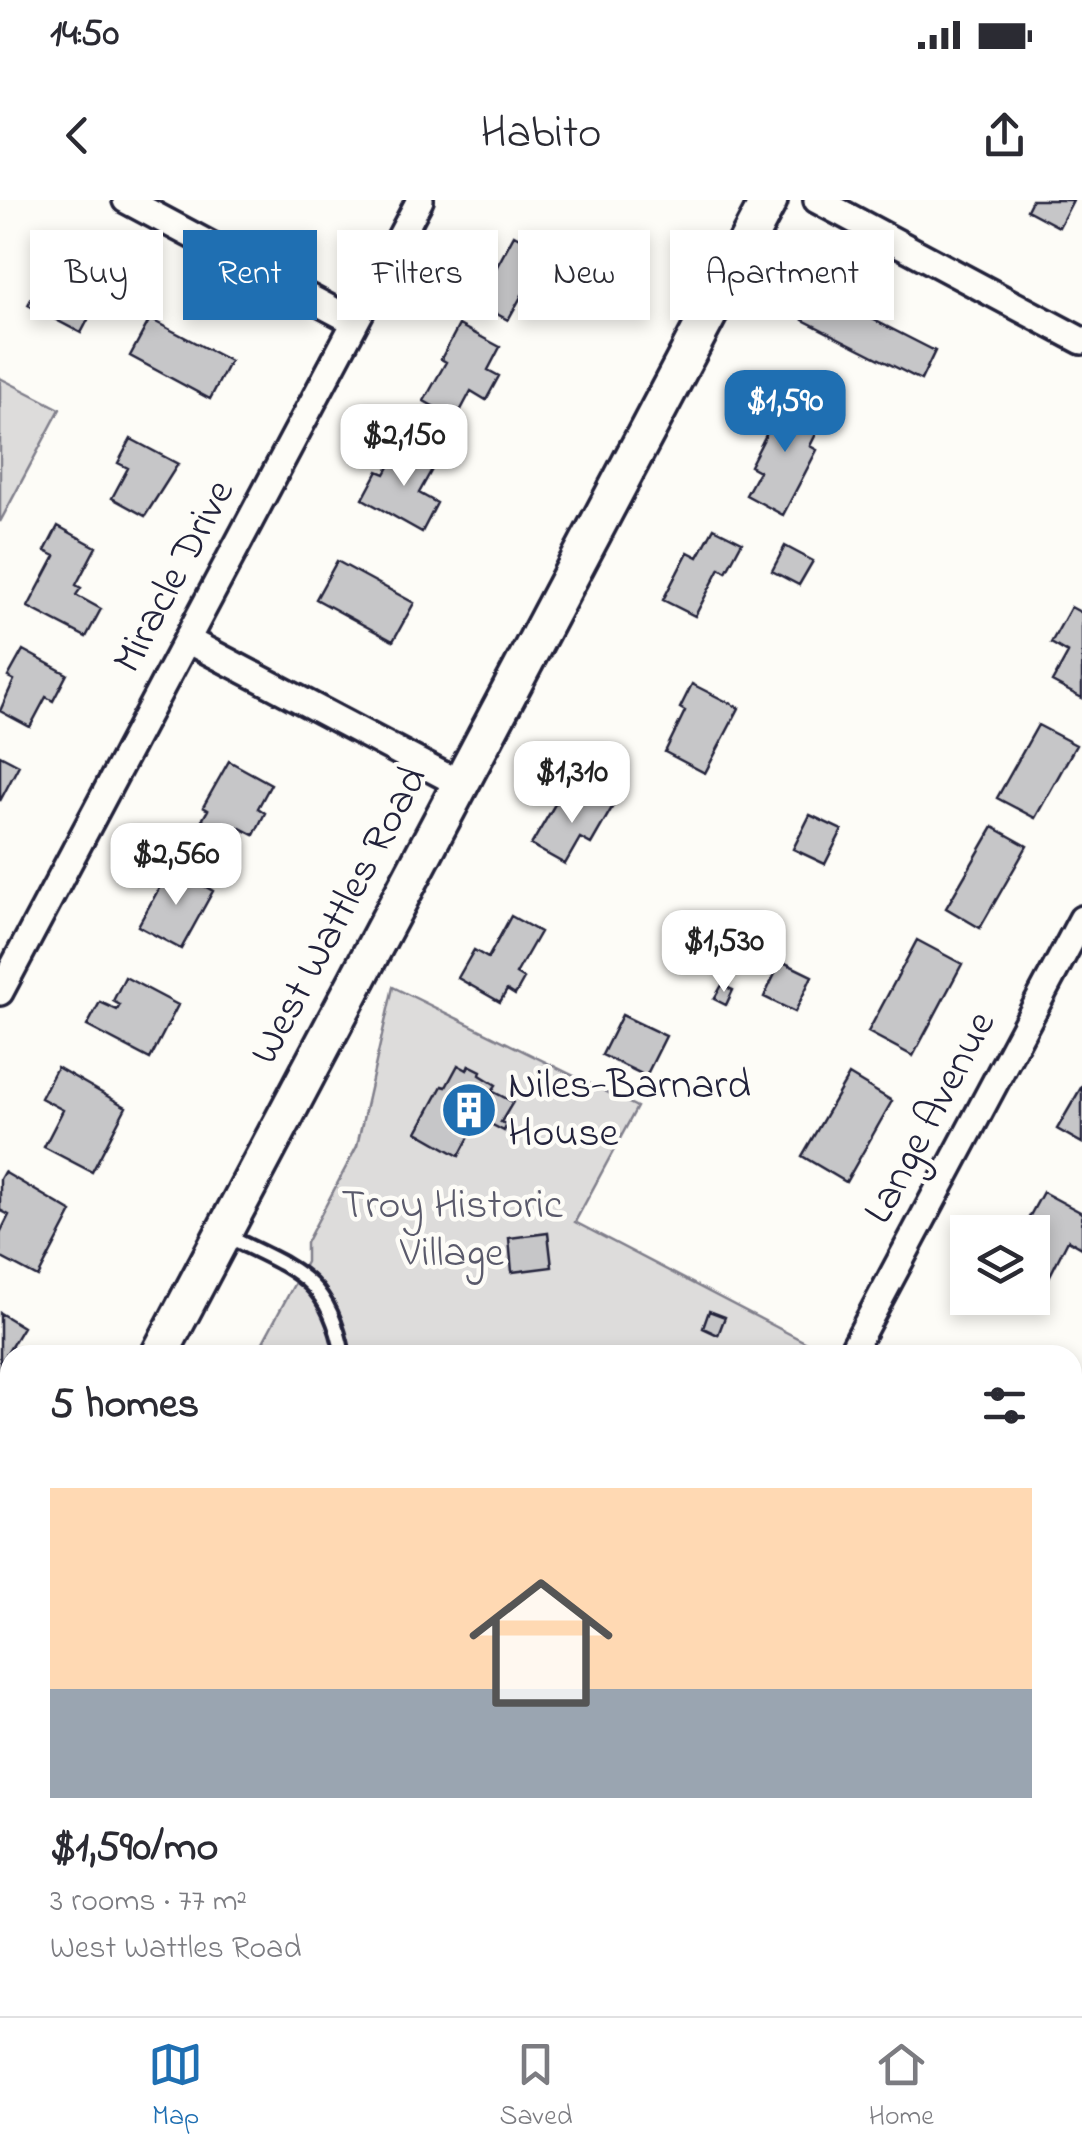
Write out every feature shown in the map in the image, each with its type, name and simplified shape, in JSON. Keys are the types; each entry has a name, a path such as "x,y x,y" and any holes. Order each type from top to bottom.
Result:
{"street":[{"path":"126,200 354,322"},
{"name":"Miracle Drive","path":"0,992 420,200"},
{"name":"West Wattles Road","path":"164,1345 769,200"},
{"path":"817,200 1082,341"},
{"path":"187,640 460,784"},
{"name":"Lange Avenue","path":"855,1345 1082,919"}],"lane":[{"path":"223,1234 309,1279 330,1311 340,1345"}],"green space":[{"path":"0,378 60,409 0,522"},
{"name":"Troy Historic Village","path":"393,987 637,1107 575,1222 811,1345 261,1345 306,1262 306,1243 357,1146"}],"building":[{"path":"1032,200 1073,200 1059,227 1027,210"},
{"path":"514,235 518,237 518,302 508,320 498,315 498,264"},
{"path":"56,320 88,320 81,333"},
{"path":"152,320 230,361 210,399 130,356"},
{"path":"803,320 874,320 935,351 921,380"},
{"path":"459,325 500,347 488,370 499,376 486,400 471,391 456,419 424,401 446,362 441,359"},
{"path":"786,396 825,416 810,446 817,450 783,515 746,495 759,471 750,466"},
{"path":"131,439 178,464 145,516 112,498 128,468 118,463"},
{"path":"401,445 435,464 419,493 437,503 422,532 363,499 378,471 385,474"},
{"path":"58,526 96,547 76,585 81,588 76,595 101,609 86,637 28,607 55,556 45,551"},
{"path":"714,528 742,542 726,572 720,568 695,616 663,600 688,552 698,557"},
{"path":"785,546 813,561 799,585 772,571"},
{"path":"337,561 414,603 393,641 316,599"},
{"path":"1071,607 1082,613 1082,698 1052,682 1068,653 1051,643"},
{"path":"23,650 67,674 53,701 46,697 30,727 0,711 14,680 8,677"},
{"path":"692,684 739,708 705,773 665,752 685,711 680,708"},
{"path":"1038,725 1076,745 1035,818 997,798"},
{"path":"0,755 19,765 0,801"},
{"path":"229,761 271,784 258,808 265,813 254,835 238,827 232,839 201,822 208,810 203,807"},
{"path":"583,789 613,806 591,844 580,838 565,864 531,845 558,799 573,807"},
{"path":"810,815 842,830 825,864 793,849"},
{"path":"993,827 1027,846 980,928 946,908"},
{"path":"171,867 213,891 181,949 138,926"},
{"path":"511,916 540,932 516,974 524,979 515,995 507,990 500,1002 458,978 474,950 488,958"},
{"path":"917,940 962,964 913,1056 868,1032"},
{"path":"781,961 812,976 795,1012 764,997"},
{"path":"125,977 178,1005 150,1059 87,1026 100,1002 117,1010 120,1005 113,1001"},
{"path":"722,985 733,990 726,1005 714,999"},
{"path":"622,1015 666,1036 646,1076 602,1055"},
{"name":"Niles-Barnard House","path":"458,1065 481,1071 480,1075 496,1085 492,1091 513,1102 501,1122 507,1124 504,1131 479,1118 459,1156 417,1132"},
{"path":"57,1067 126,1107 92,1172 44,1147 63,1110 41,1098"},
{"path":"849,1075 892,1101 846,1182 802,1156"},
{"path":"1082,1086 1082,1143 1057,1129"},
{"path":"4,1172 72,1212 38,1277 0,1257 0,1233 9,1215 0,1210 0,1179"},
{"path":"1043,1192 1082,1213 1082,1248 1068,1240 1050,1275 1050,1215 1030,1215"},
{"path":"548,1233 552,1267 512,1272 509,1238"},
{"path":"709,1311 725,1317 718,1335 703,1328"},
{"path":"0,1313 23,1327 12,1345 0,1345"}],"place":[{"name":"Niles-Barnard House","path":"469,1110"}]}
